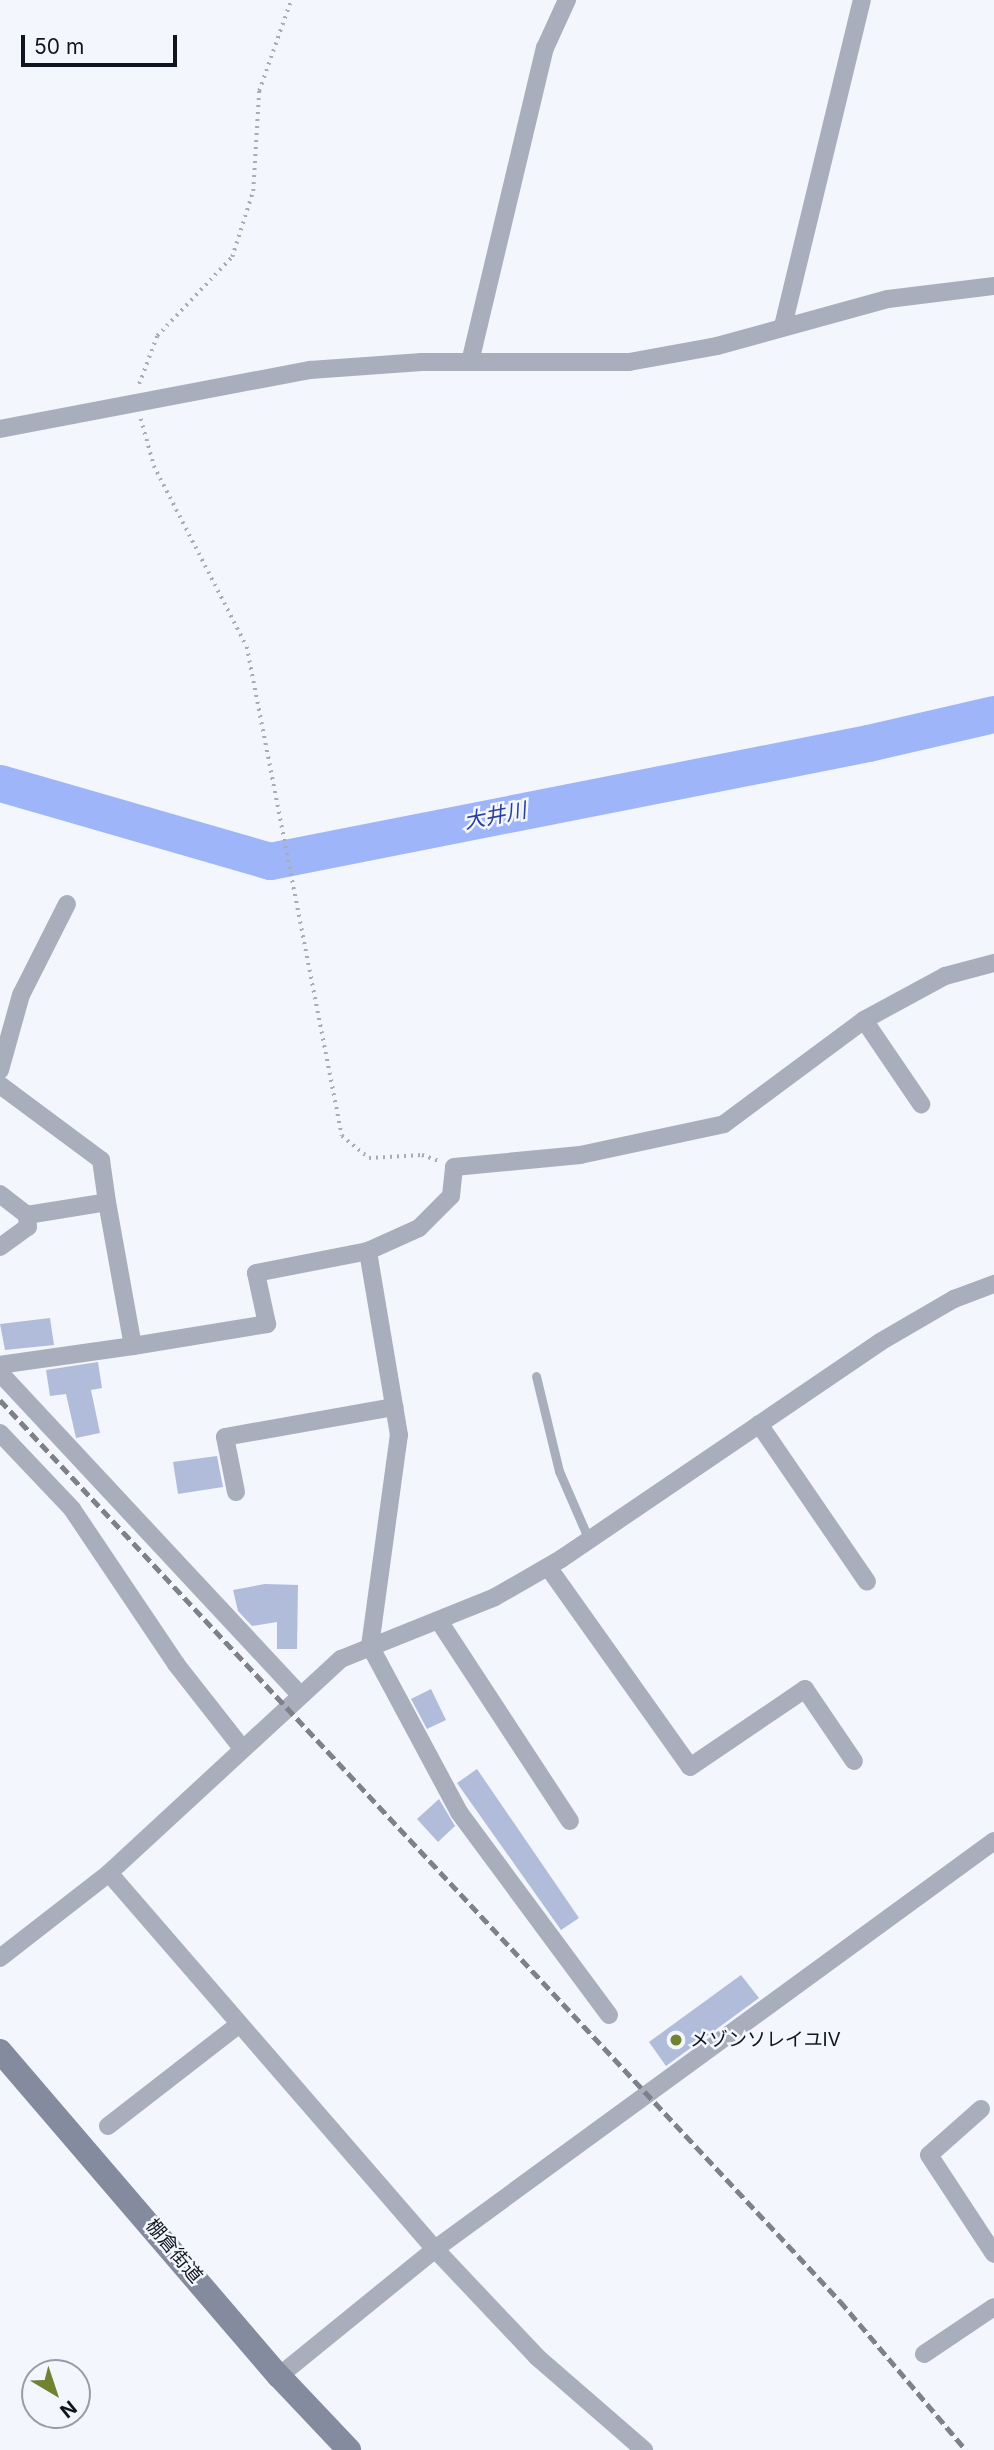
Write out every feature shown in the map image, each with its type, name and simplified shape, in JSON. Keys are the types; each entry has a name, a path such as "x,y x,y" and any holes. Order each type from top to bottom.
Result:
{"street":[{"path":"470,362 545,48 567,0"},
{"path":"783,326 862,0"},
{"path":"0,429 310,370 470,362 629,362 717,346 888,299 994,286"},
{"path":"0,1070 21,995 67,904"},
{"path":"0,1366 267,1324 256,1273 368,1251 419,1228 452,1196 454,1167 580,1155 724,1124 864,1020 945,976 994,963"},
{"path":"864,1020 921,1104"},
{"path":"3,1093 101,1160 132,1346"},
{"path":"0,1194 27,1215 107,1202"},
{"path":"0,1247 28,1227 27,1215"},
{"path":"368,1251 399,1435 370,1646 459,1812 609,2015"},
{"path":"0,1958 109,1873 299,1693 341,1659 439,1621 548,1567 880,1342 954,1299 994,1284"},
{"path":"0,1373 299,1693"},
{"path":"236,1492 225,1437 394,1407"},
{"path":"759,1424 867,1582"},
{"path":"0,1433 72,1510 176,1664 241,1747"},
{"path":"548,1567 690,1767 804,1689 854,1761"},
{"path":"439,1621 570,1821"},
{"path":"279,2376 435,2249 994,1841"},
{"path":"109,1873 237,2026 435,2249 537,2357 639,2449"},
{"path":"108,2126 237,2026"},
{"name":"棚倉街道","path":"0,2051 279,2376 349,2450"},
{"path":"981,2109 929,2155 994,2254"},
{"path":"924,2354 994,2307"}],"lane":[{"path":"536,1376 559,1471 589,1540"}],"path":[{"path":"291,0 259,91 253,191 232,257 157,336 139,384 138,404 154,466 247,647 342,1136 369,1158 422,1155 454,1167"}],"building":[{"path":"50,1318 54,1345 5,1350 0,1324"},
{"path":"98,1362 102,1388 91,1390 100,1433 76,1438 66,1394 50,1396 46,1370"},
{"path":"217,1456 223,1487 178,1494 173,1462"},
{"path":"265,1584 298,1585 297,1649 277,1649 277,1622 252,1626 238,1611 233,1590"},
{"path":"431,1689 446,1720 427,1729 411,1699"},
{"path":"477,1769 579,1918 561,1930 457,1783"},
{"path":"439,1799 455,1826 438,1842 417,1819"},
{"path":"741,1975 759,1998 666,2066 649,2042"}],"waterway":[{"name":"大井川","path":"0,783 270,861 868,743 994,714"}],"railway":[{"path":"0,1400 840,2301 966,2450"}],"place":[{"name":"メゾンソレイユⅣ","path":"676,2040"}]}
